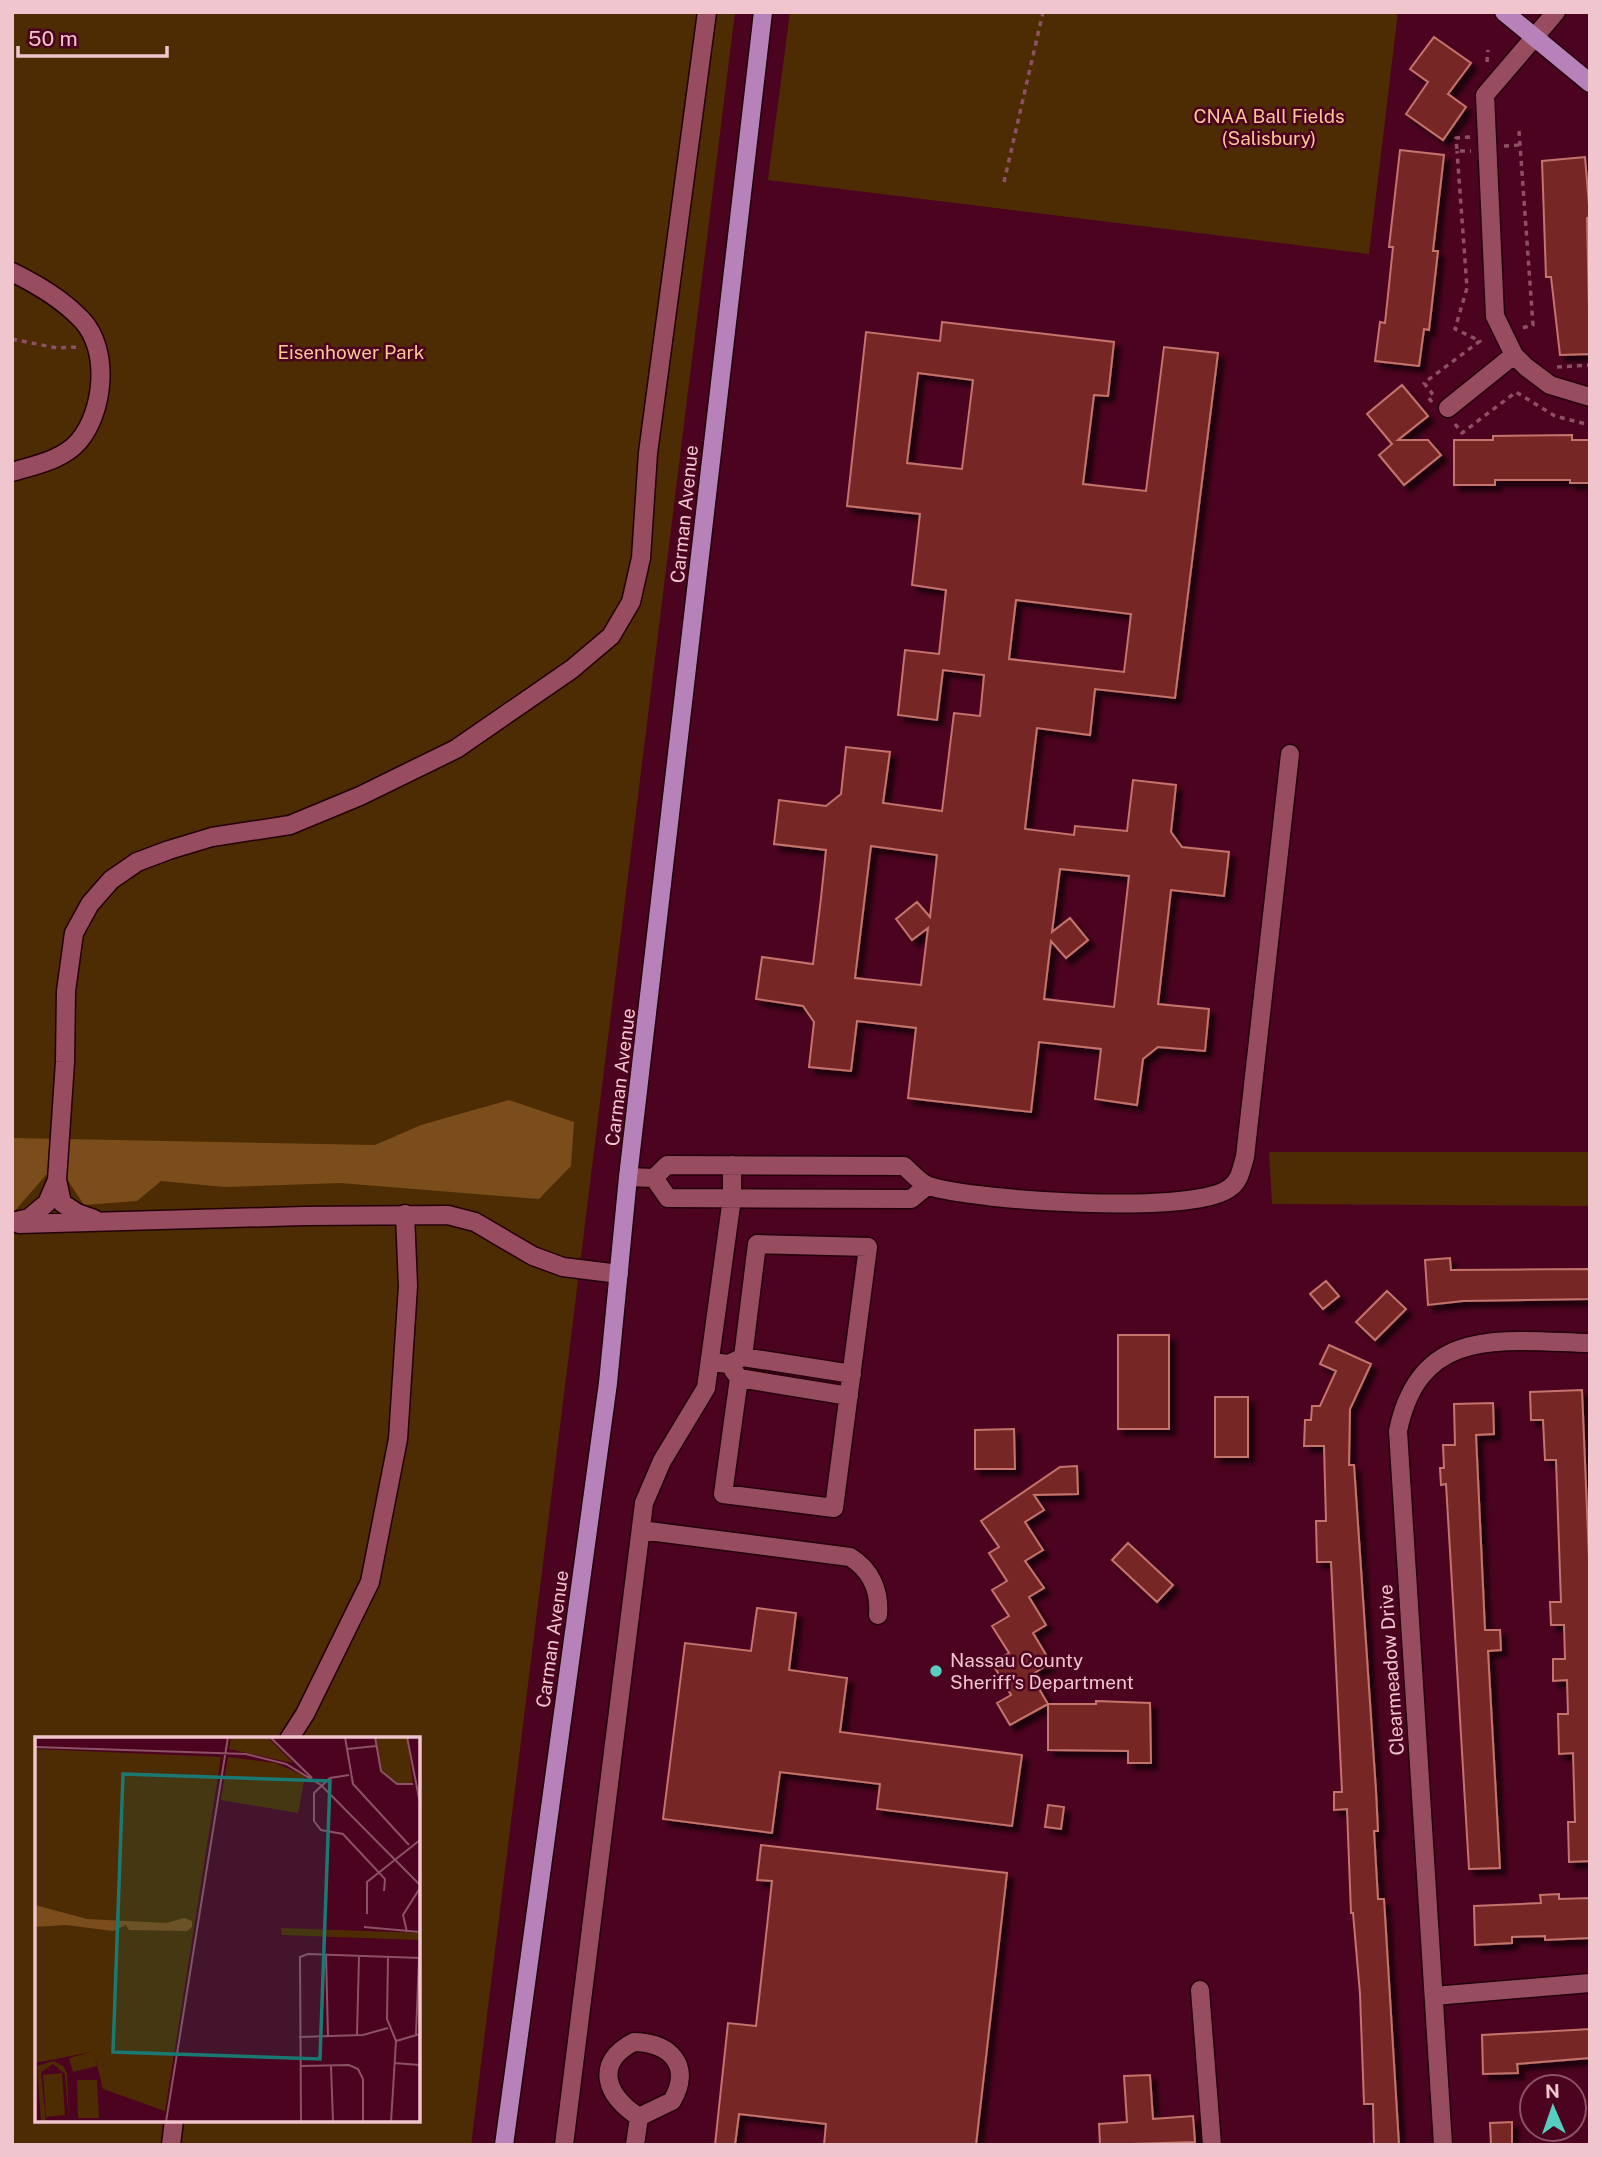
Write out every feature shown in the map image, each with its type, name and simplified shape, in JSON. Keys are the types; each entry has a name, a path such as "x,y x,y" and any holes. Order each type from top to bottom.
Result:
{"main road":[{"name":"Carman Avenue","path":"504,2145 608,1383 628,1177 762,12"},
{"path":"1504,12 1590,82"}],"street":[{"path":"102,1222 77,1213 62,1203 57,1180 65,1062 66,991 74,933 90,904 111,880 137,862 212,837 290,825 360,796 456,749 572,669 611,636 631,602 641,558 648,453 708,12"},
{"path":"1556,12 1485,94 1495,316 1514,355 1550,385 1590,397"},
{"path":"12,272 50,292 84,322 94,344 101,379 94,412 79,441 53,460 12,472"},
{"path":"1443,412 1514,355"},
{"path":"628,1177 653,1178 667,1165 904,1166 927,1186 997,1196 1102,1202 1184,1202 1226,1191 1238,1181 1245,1157 1290,754"},
{"path":"564,2145 644,1503 662,1461 706,1388 730,1365 757,1244 868,1247 834,1508 723,1494 730,1365 732,1165"},
{"path":"653,1178 668,1198 911,1199 927,1186"},
{"path":"12,1223 29,1218 47,1203 57,1180"},
{"path":"290,1737 305,1714 370,1582 398,1439 408,1286 405,1214"},
{"path":"12,1223 448,1215 475,1222 533,1256 564,1267 619,1274"},
{"name":"Clearmeadow Drive","path":"1443,2145 1399,1486 1398,1431 1401,1415 1421,1373 1441,1356 1481,1343 1590,1343"},
{"path":"730,1365 852,1374"},
{"path":"730,1365 849,1396"},
{"path":"640,1530 850,1557 861,1564 871,1577 880,1600 878,1615"},
{"path":"1434,1996 1590,1983"},
{"path":"1200,1990 1212,2145"},
{"path":"634,2042 651,2042 669,2052 679,2066 682,2077 672,2101 639,2117 622,2106 610,2091 610,2062 617,2051 634,2042"},
{"path":"635,2145 639,2117"},
{"path":"171,2145 174,2122"}],"path":[{"path":"1004,182 1043,12"},
{"path":"1519,131 1533,324 1521,326 1526,335"},
{"path":"1457,151 1467,288 1455,329 1480,341 1424,383 1432,393 1428,397 1462,433 1516,393 1555,416 1590,425"},
{"path":"12,339 57,348 94,344"},
{"path":"1554,365 1590,365"}],"green space":[{"name":"Eisenhower Park","path":"12,12 735,12 471,2145 12,2145"},
{"name":"CNAA Ball Fields (Salisbury)","path":"790,12 1398,12 1369,254 768,180"},
{"path":"1269,1152 1590,1152 1590,1206 1272,1204"}],"shaded area":[{"path":"509,1100 574,1122 571,1166 539,1199 340,1183 225,1187 161,1181 137,1201 84,1205 63,1173 46,1175 12,1214 12,1138 375,1145 421,1125"}],"building":[{"path":"1434,37 1471,63 1448,94 1466,107 1443,140 1406,114 1428,82 1410,69"},
{"path":"1400,150 1444,155 1433,251 1438,251 1429,330 1424,329 1419,366 1375,361 1380,322 1385,323 1393,247 1389,247"},
{"path":"1585,157 1590,217 1587,218 1590,354 1560,355 1551,277 1546,277 1542,161"},
{"path":"942,322 1114,342 1108,396 1094,395 1083,484 1146,491 1164,347 1218,353 1175,698 1095,689 1090,735 1037,728 1025,829 1074,835 1075,826 1127,831 1133,780 1176,785 1171,832 1182,847 1229,852 1224,896 1171,890 1158,1004 1209,1009 1205,1051 1158,1047 1143,1059 1137,1105 1095,1099 1101,1049 1039,1042 1031,1112 908,1098 916,1028 857,1021 851,1071 809,1067 814,1022 803,1006 756,999 762,957 813,964 821,898 826,850 774,844 779,800 826,806 841,794 846,747 890,752 883,803 942,811 954,713 980,716 984,675 943,670 937,720 898,715 905,650 939,654 946,590 912,585 920,514 847,506 866,332 940,341","holes":["918,373 973,380 962,469 907,463","1016,600 1131,614 1124,672 1009,659","871,846 937,855 930,917 917,902 896,919 912,940 928,928 921,985 855,978","1060,869 1129,876 1114,1007 1044,999 1051,941 1066,958 1088,940 1070,918 1052,932"]},
{"path":"1402,385 1428,416 1398,440 1428,440 1441,455 1404,485 1379,455 1392,444 1367,414"},
{"path":"1572,435 1572,440 1590,440 1590,483 1570,483 1570,480 1495,480 1495,485 1454,485 1454,440 1493,440 1493,436"},
{"path":"1450,1258 1451,1270 1590,1269 1590,1299 1463,1301 1428,1305 1425,1260"},
{"path":"1326,1281 1339,1296 1323,1309 1310,1294"},
{"path":"1387,1291 1406,1309 1375,1340 1356,1322"},
{"path":"1118,1335 1169,1335 1169,1429 1118,1429"},
{"path":"1329,1345 1371,1364 1350,1409 1349,1465 1354,1465 1376,1791 1378,1831 1374,1831 1378,1899 1384,1899 1399,2145 1374,2145 1373,2104 1364,2104 1360,1994 1351,1913 1347,1809 1334,1810 1334,1792 1342,1792 1331,1562 1317,1562 1316,1521 1326,1521 1324,1446 1304,1446 1305,1420 1311,1420 1312,1406 1320,1406 1336,1371 1320,1364"},
{"path":"1582,1390 1590,1582 1590,1861 1569,1862 1568,1822 1575,1822 1573,1753 1559,1754 1558,1714 1568,1714 1567,1680 1553,1681 1553,1659 1565,1659 1564,1625 1551,1625 1550,1602 1561,1602 1556,1460 1545,1460 1543,1420 1531,1420 1530,1392"},
{"path":"1215,1397 1248,1397 1248,1457 1215,1457"},
{"path":"1493,1403 1494,1434 1476,1435 1485,1630 1500,1630 1501,1650 1488,1651 1500,1868 1469,1869 1446,1484 1441,1485 1440,1468 1444,1468 1443,1445 1455,1445 1454,1404"},
{"path":"1014,1429 1015,1469 975,1469 975,1430"},
{"path":"1077,1466 1078,1494 1034,1495 1044,1510 1025,1522 1043,1550 1025,1561 1044,1588 1029,1597 1046,1625 1033,1633 1051,1663 1031,1675 1048,1704 1010,1725 997,1703 1011,1695 992,1663 1009,1653 992,1626 1009,1616 992,1590 1007,1581 989,1553 999,1547 981,1521 1060,1467"},
{"path":"1128,1543 1173,1585 1157,1602 1112,1560"},
{"path":"757,1608 796,1613 789,1670 847,1678 840,1732 1022,1755 1012,1826 877,1809 880,1784 780,1772 772,1833 663,1819 685,1643 751,1651"},
{"path":"1096,1701 1150,1703 1151,1763 1128,1763 1128,1751 1048,1750 1048,1704 1096,1704"},
{"path":"1048,1805 1064,1807 1061,1829 1045,1827"},
{"path":"761,1845 1007,1873 976,2145 824,2145 826,2124 739,2114 735,2145 715,2145 728,2023 756,2026 772,1881 757,1880"},
{"path":"1559,1894 1559,1899 1590,1898 1590,1938 1545,1940 1545,1936 1512,1937 1512,1943 1475,1945 1474,1906 1541,1903 1540,1895"},
{"path":"1590,2029 1590,2058 1517,2064 1518,2073 1483,2074 1482,2035"},
{"path":"1150,2075 1153,2119 1193,2116 1195,2142 1100,2145 1099,2124 1127,2122 1124,2076"},
{"path":"1512,2122 1512,2145 1491,2145 1490,2123"}],"place":[{"name":"Nassau County Sheriff's Department","path":"936,1671"}]}
